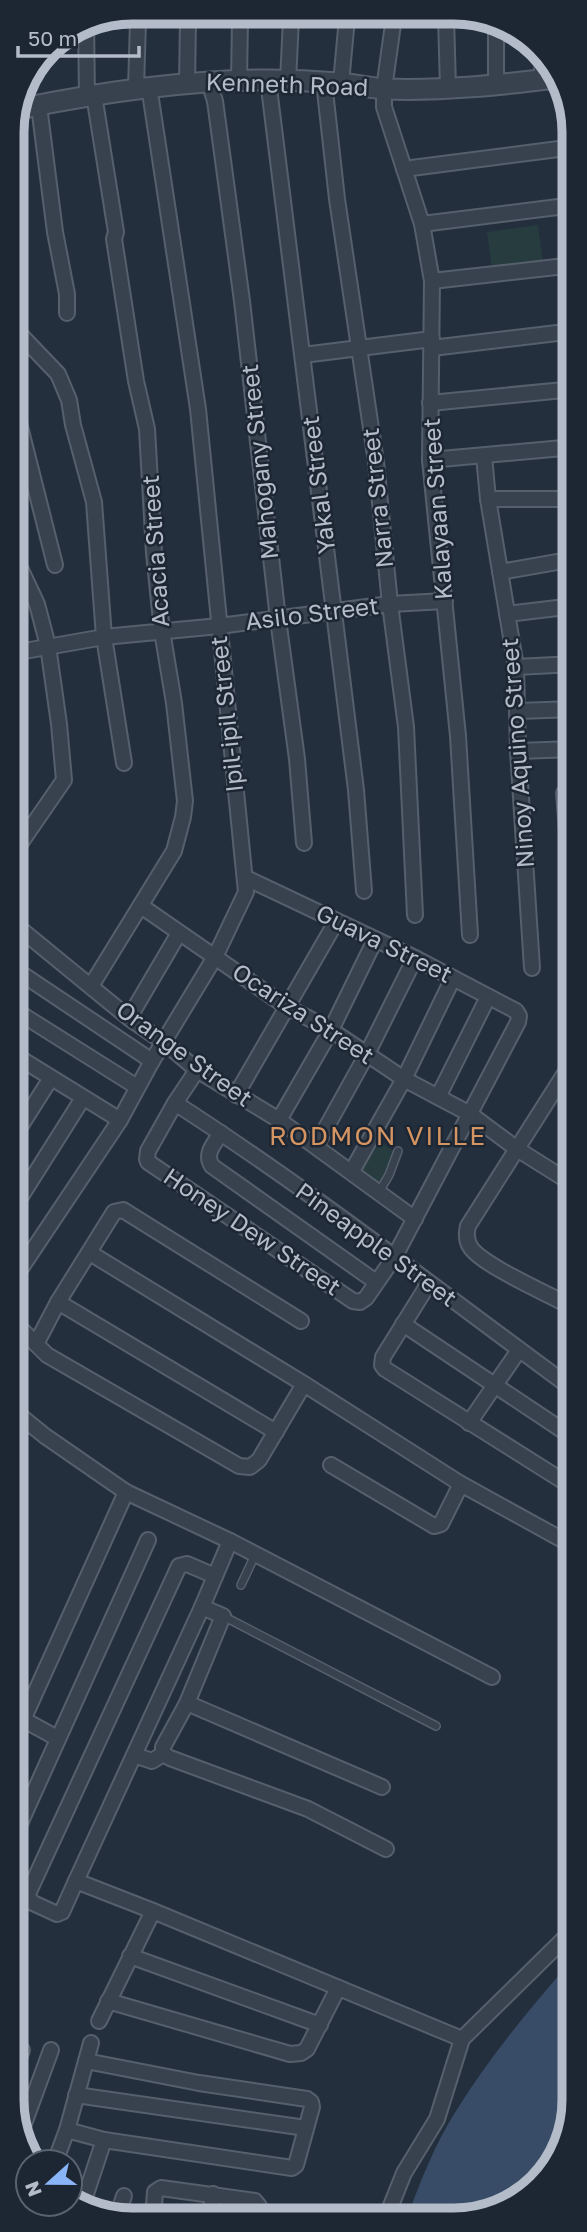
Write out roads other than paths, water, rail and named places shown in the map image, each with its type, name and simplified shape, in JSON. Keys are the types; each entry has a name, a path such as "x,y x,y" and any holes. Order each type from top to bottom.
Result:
{"street":[{"name":"Ipil-ipil Street","path":"24,1263 120,1120 215,957 246,892 198,409 143,87 138,24"},
{"path":"187,83 188,24"},
{"path":"239,81 240,24"},
{"path":"288,81 290,24"},
{"name":"Narra Street","path":"346,24 332,82 337,200 376,462 406,727 415,915"},
{"name":"Kalayaan Street","path":"393,24 384,107 422,224 432,281 430,460 458,736 470,935"},
{"path":"446,24 448,88"},
{"path":"496,33 496,85"},
{"name":"Acacia Street","path":"87,35 90,95 116,232 114,239 134,369 147,429 154,553 185,801 174,851 91,986"},
{"name":"Kenneth Road","path":"28,104 187,83 268,80 332,82 384,89 448,88 547,79"},
{"name":"Yakal Street","path":"268,80 356,790 364,891"},
{"name":"Mahogany Street","path":"209,82 215,101 242,301 278,619 297,759 304,843"},
{"path":"28,104 51,201 67,294 67,313"},
{"path":"404,169 562,149"},
{"path":"422,224 562,206"},
{"path":"432,281 562,266"},
{"path":"303,355 562,332"},
{"path":"25,339 58,374 69,400 94,502 104,637 124,763"},
{"path":"430,404 562,390"},
{"path":"25,446 55,565"},
{"path":"430,460 562,448"},
{"name":"Ninoy Aquino Street","path":"484,456 488,499 516,667 532,968"},
{"path":"488,499 562,499"},
{"path":"500,572 562,561"},
{"path":"25,578 37,604 48,646 64,780 25,837"},
{"name":"Asilo Street","path":"25,647 278,619 334,610 445,601"},
{"path":"507,614 562,607"},
{"path":"516,667 562,665"},
{"path":"518,711 562,709"},
{"path":"519,751 562,749"},
{"name":"Guava Street","path":"246,878 415,958 516,1011 519,1016 470,1114"},
{"name":"Ocariza Street","path":"141,906 287,1007 331,1030 404,1079 470,1114 517,1149 562,1173"},
{"path":"236,1095 335,922"},
{"name":"Orange Street","path":"25,932 197,1070 279,1120 415,1219"},
{"path":"129,1018 179,933"},
{"path":"279,1120 331,1030 375,940"},
{"path":"316,1146 367,1054 415,958"},
{"path":"25,976 152,1061"},
{"path":"352,1171 404,1079 453,978"},
{"path":"438,1097 488,997"},
{"path":"25,1016 137,1087"},
{"path":"25,1065 51,1078 120,1120"},
{"path":"175,1103 197,1070"},
{"path":"24,1120 51,1078"},
{"path":"562,1078 468,1226 467,1240 470,1247 483,1259 562,1303"},
{"path":"24,1191 83,1098"},
{"name":"Pineapple Street","path":"175,1103 395,1256 562,1381"},
{"name":"Honey Dew Street","path":"175,1103 148,1151 147,1158 152,1164 354,1301 360,1302 366,1298 376,1282"},
{"path":"221,1133 208,1154 212,1166 376,1282 395,1256 470,1114"},
{"path":"36,1344 114,1212 123,1210 301,1321"},
{"path":"90,1252 461,1484 562,1540"},
{"path":"429,1283 383,1357 382,1365 562,1481"},
{"path":"58,1303 276,1433"},
{"path":"403,1324 562,1426"},
{"path":"24,1332 47,1354 239,1466 250,1467 259,1460 304,1384"},
{"path":"469,1423 519,1350"},
{"path":"24,1419 125,1492 230,1541 492,1677"},
{"path":"331,1465 434,1526 441,1524 461,1484"},
{"path":"24,1720 125,1492"},
{"path":"24,1813 148,1540"},
{"path":"215,1576 187,1564 179,1566 27,1896 33,1903 57,1914 62,1912 202,1607 230,1541"},
{"path":"163,1754 163,1747 187,1703 223,1616 202,1607"},
{"path":"187,1703 382,1787"},
{"path":"24,1720 57,1738"},
{"path":"134,1755 152,1762 163,1754"},
{"path":"163,1754 308,1809 386,1849"},
{"path":"76,1881 462,2039"},
{"path":"99,2021 153,1911"},
{"path":"390,2208 404,2174 437,2119 462,2039 562,1941"},
{"path":"130,1956 320,2025"},
{"path":"108,2001 290,2054 301,2053 307,2049 338,1988"},
{"path":"60,2148 91,2043"},
{"path":"26,2118 51,2050"},
{"path":"67,2130 104,2140 292,2168 296,2165 312,2107 307,2099 86,2061"},
{"path":"76,2095 306,2128"},
{"path":"85,2196 104,2140"},
{"path":"154,2208 155,2192 161,2188 255,2202 259,2208"},
{"path":"211,2208 213,2194"},
{"path":"121,2206 124,2196"}],"lane":[{"path":"379,1192 398,1151"},
{"path":"241,1585 255,1555"},
{"path":"223,1616 436,1726"}],"water":[{"path":"562,1972 562,2107 548,2154 536,2171 520,2185 489,2202 469,2207 411,2208 428,2163 456,2111 512,2032"}],"district":[{"name":"RODMON VILLE","path":"378,1136"}]}
